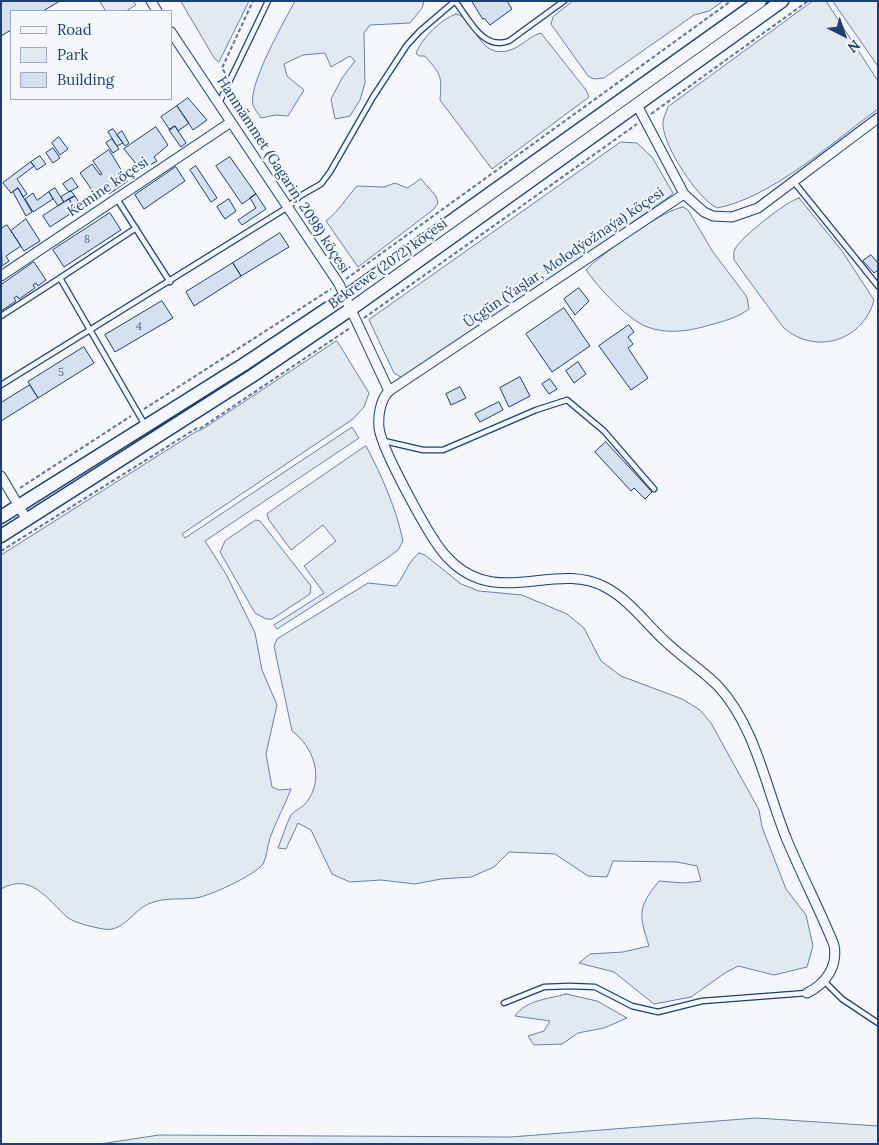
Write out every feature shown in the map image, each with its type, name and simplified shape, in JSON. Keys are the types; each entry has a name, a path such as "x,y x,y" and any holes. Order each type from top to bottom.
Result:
{"main road":[{"name":"Bekrewe (2072) köçesi","path":"1,518 346,297 760,1"},
{"name":"Bekrewe (2072) köçesi","path":"1,536 351,309 782,1"}],"street":[{"name":"Hanmämmet (Gagarin, 2098) köçesi","path":"172,33 346,297 389,391"},
{"path":"637,105 684,194"},
{"name":"Üçgün (Ýaşlar, Molodýožnaýa) köçesi","path":"389,391 684,194 704,212 713,216 732,217 758,208 878,118"},
{"name":"Kemine köçesi","path":"1,276 231,122"},
{"path":"389,391 383,401 379,418 382,441 432,536 455,565 471,575 488,581 578,578 603,586 623,598 662,638 716,685 728,698 751,739 787,840 834,945 835,959 824,981 807,993"},
{"path":"3,482 27,520"}],"lane":[{"path":"219,103 268,1"},
{"path":"1,384 170,282 288,207 300,196 320,184 330,172 373,97 407,45 420,31 455,1 485,39 492,44 500,45 509,41 564,1"},
{"path":"794,182 878,286"},
{"path":"117,198 170,282"},
{"path":"1,316 136,228"},
{"path":"60,278 146,426"},
{"path":"382,441 415,449 442,450 536,410 567,400 604,431 654,489"},
{"path":"824,981 842,999 878,1023"},
{"path":"504,1003 544,987 570,986 595,987 632,1006 658,1012 702,1001 807,993"}],"path":[{"path":"230,80 222,68 253,1"},
{"path":"11,494 338,284 731,1"},
{"path":"644,119 808,1"}],"green space":[{"path":"100,1 133,1 136,5 128,10 105,10"},
{"path":"181,1 249,1 219,62 215,59"},
{"path":"295,1 424,1 422,8 410,23 370,25 364,33 365,83 360,100 350,116 335,119 331,99 342,78 355,61 350,56 331,67 325,53 303,55 284,64 287,76 304,90 288,116 276,115 261,118 253,105 256,83 268,53"},
{"path":"573,1 723,1 709,11 694,15 604,78 594,79 588,76 551,24 553,17"},
{"path":"813,1 826,1 878,81 878,109 780,181 738,202 717,208 700,194 683,172 669,147 663,124 668,107"},
{"path":"833,1 878,1 878,66"},
{"path":"456,14 467,21 483,44 495,51 503,52 515,48 541,33 586,90 589,97 492,169 440,100 441,85 437,72 425,56 419,56 416,53 423,41 433,30 444,20"},
{"path":"621,142 637,143 652,157 673,193 404,379 394,373 369,320"},
{"path":"421,179 436,196 438,203 434,209 358,267 326,221 339,209 357,186 384,187 395,183 407,188"},
{"path":"799,198 842,251 874,300 860,326 836,340 823,342 809,341 796,336 783,327 734,260 734,250 746,237 775,212"},
{"path":"683,207 688,210 713,252 747,297 749,309 730,319 694,329 670,331 653,329 637,322 621,309 586,270 647,224"},
{"path":"337,341 369,393 364,407 353,419 182,534 185,538 352,427 359,438 205,541 226,574 255,633 262,670 277,705 266,754 272,787 279,790 291,789 270,838 263,864 242,879 203,896 190,899 162,900 151,903 139,910 123,924 110,929 89,926 70,919 38,890 30,886 21,884 1,889 1,555 201,430"},
{"path":"366,446 388,492 397,516 403,541 398,550 386,559 277,629 274,625 324,593 304,566 336,541 323,525 291,550 269,520 267,514"},
{"path":"256,520 260,521 311,586 310,594 272,619 266,619 255,613 220,552 225,541"},
{"path":"419,553 425,555 461,584 479,591 522,595 567,614 584,628 601,661 621,676 682,699 700,710 711,723 759,810 762,827 786,889 806,915 813,946 807,967 774,975 738,966 691,997 654,1004 614,972 579,963 590,954 623,952 649,946 642,919 642,912 647,898 659,881 684,883 701,881 697,866 677,862 613,861 607,877 588,876 555,854 509,852 494,867 471,877 441,879 415,884 381,880 350,882 332,874 311,830 298,823 286,849 278,848 291,815 306,803 312,794 316,774 311,754 300,738 292,731 274,646 277,639 368,583 396,586 411,561"},
{"path":"566,994 597,1001 627,1018 604,1028 578,1033 562,1044 534,1045 528,1036 544,1031 550,1021 515,1016 531,1003"},
{"path":"757,1118 878,1126 878,1144 100,1144 159,1135 510,1137"}],"building":[{"path":"1,1 60,1 45,10 10,10 10,31 1,36"},
{"path":"472,1 507,1 512,9 490,25 483,19"},
{"path":"188,98 207,120 193,130 177,106"},
{"path":"177,106 189,123 178,131 175,126 170,130 161,117"},
{"path":"175,126 186,143 181,147 169,130"},
{"path":"156,127 168,145 154,157 157,161 141,170 124,149"},
{"path":"113,129 123,143 117,146 108,132"},
{"path":"122,131 129,143 125,146 117,135"},
{"path":"59,137 68,149 60,155 52,143"},
{"path":"112,139 119,149 113,153 106,143"},
{"path":"53,148 60,158 53,163 46,153"},
{"path":"109,150 128,181 109,194 106,189 94,193 80,173 92,164 100,175 102,174 93,161"},
{"path":"40,156 46,164 37,170 31,162"},
{"path":"230,157 256,194 242,204 216,166"},
{"path":"31,162 34,166 17,179 27,194 23,197 18,188 11,193 3,183"},
{"path":"196,166 217,198 211,202 190,170"},
{"path":"176,167 185,181 144,209 135,195"},
{"path":"72,178 78,187 69,192 63,184"},
{"path":"18,188 32,212 26,216 13,192"},
{"path":"55,188 64,202 58,206 49,192"},
{"path":"71,191 75,196 64,202 61,197"},
{"path":"49,192 53,199 33,212 25,199 33,193 37,200"},
{"path":"256,194 266,209 242,225 238,220 256,208 250,198"},
{"path":"75,196 82,207 76,210 69,199"},
{"path":"69,199 76,210 50,227 43,216"},
{"path":"229,199 236,211 225,219 217,207"},
{"path":"110,213 121,230 64,267 53,250"},
{"path":"26,219 40,241 24,251 11,231"},
{"path":"7,225 21,246 6,256 9,261 2,266 1,229"},
{"path":"280,233 289,247 241,276 233,263"},
{"path":"871,255 878,263 878,270 874,273 863,261"},
{"path":"34,262 46,280 38,286 36,283 33,285 35,288 19,299 17,296 14,298 16,301 1,311 1,285"},
{"path":"233,263 241,276 194,306 186,292"},
{"path":"579,288 589,301 575,315 564,299"},
{"path":"162,301 173,318 115,352 105,335"},
{"path":"564,308 590,346 552,372 526,334"},
{"path":"629,325 634,332 628,337 633,344 628,348 648,378 631,390 599,346"},
{"path":"84,347 94,363 38,398 28,382"},
{"path":"578,362 586,374 574,383 566,371"},
{"path":"520,377 530,396 509,407 500,388"},
{"path":"550,379 557,389 549,394 542,384"},
{"path":"30,385 38,398 1,421 1,403"},
{"path":"460,387 466,398 451,405 446,394"},
{"path":"499,402 503,410 480,422 475,414"},
{"path":"606,442 652,492 645,499 634,488 631,491 595,452"}]}
